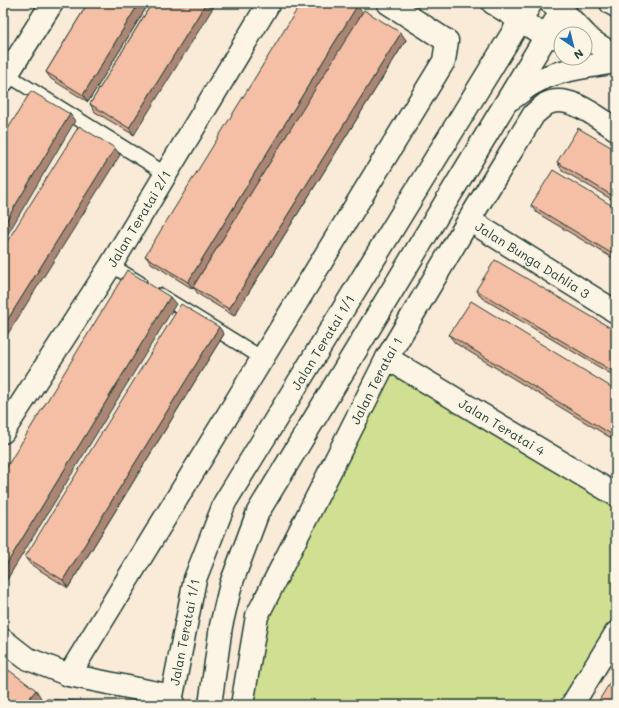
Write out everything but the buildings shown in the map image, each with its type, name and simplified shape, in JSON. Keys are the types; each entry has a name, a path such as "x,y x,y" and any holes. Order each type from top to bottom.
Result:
{"street":[{"path":"4,76 52,3"},
{"name":"Jalan Teratai 2/1","path":"3,432 10,404 111,265 269,3"},
{"path":"69,675 444,61 447,41 388,3"},
{"path":"210,705 221,626 231,584 258,512 504,105 553,37 526,11 494,3"},
{"path":"611,3 616,6"},
{"path":"554,26 556,6"},
{"path":"556,6 575,26"},
{"name":"Jalan Teratai 1/1","path":"172,700 195,579 225,502 526,11"},
{"path":"593,42 616,56"},
{"path":"504,105 535,82 556,74 616,62"},
{"name":"Jalan Teratai 1","path":"242,705 257,616 387,358 534,114 547,103 564,100 575,103 616,129"},
{"name":"Jalan Bunga Dahlia 3","path":"469,220 616,312"},
{"name":"Jalan Teratai 4","path":"387,358 616,495"},
{"path":"572,705 616,633"},
{"path":"3,640 26,658 69,675 172,700"}],"lane":[{"path":"4,76 166,174"},
{"path":"111,265 262,358"}],"green space":[{"path":"391,372 616,506 616,615 561,705 251,705 265,619"}]}
